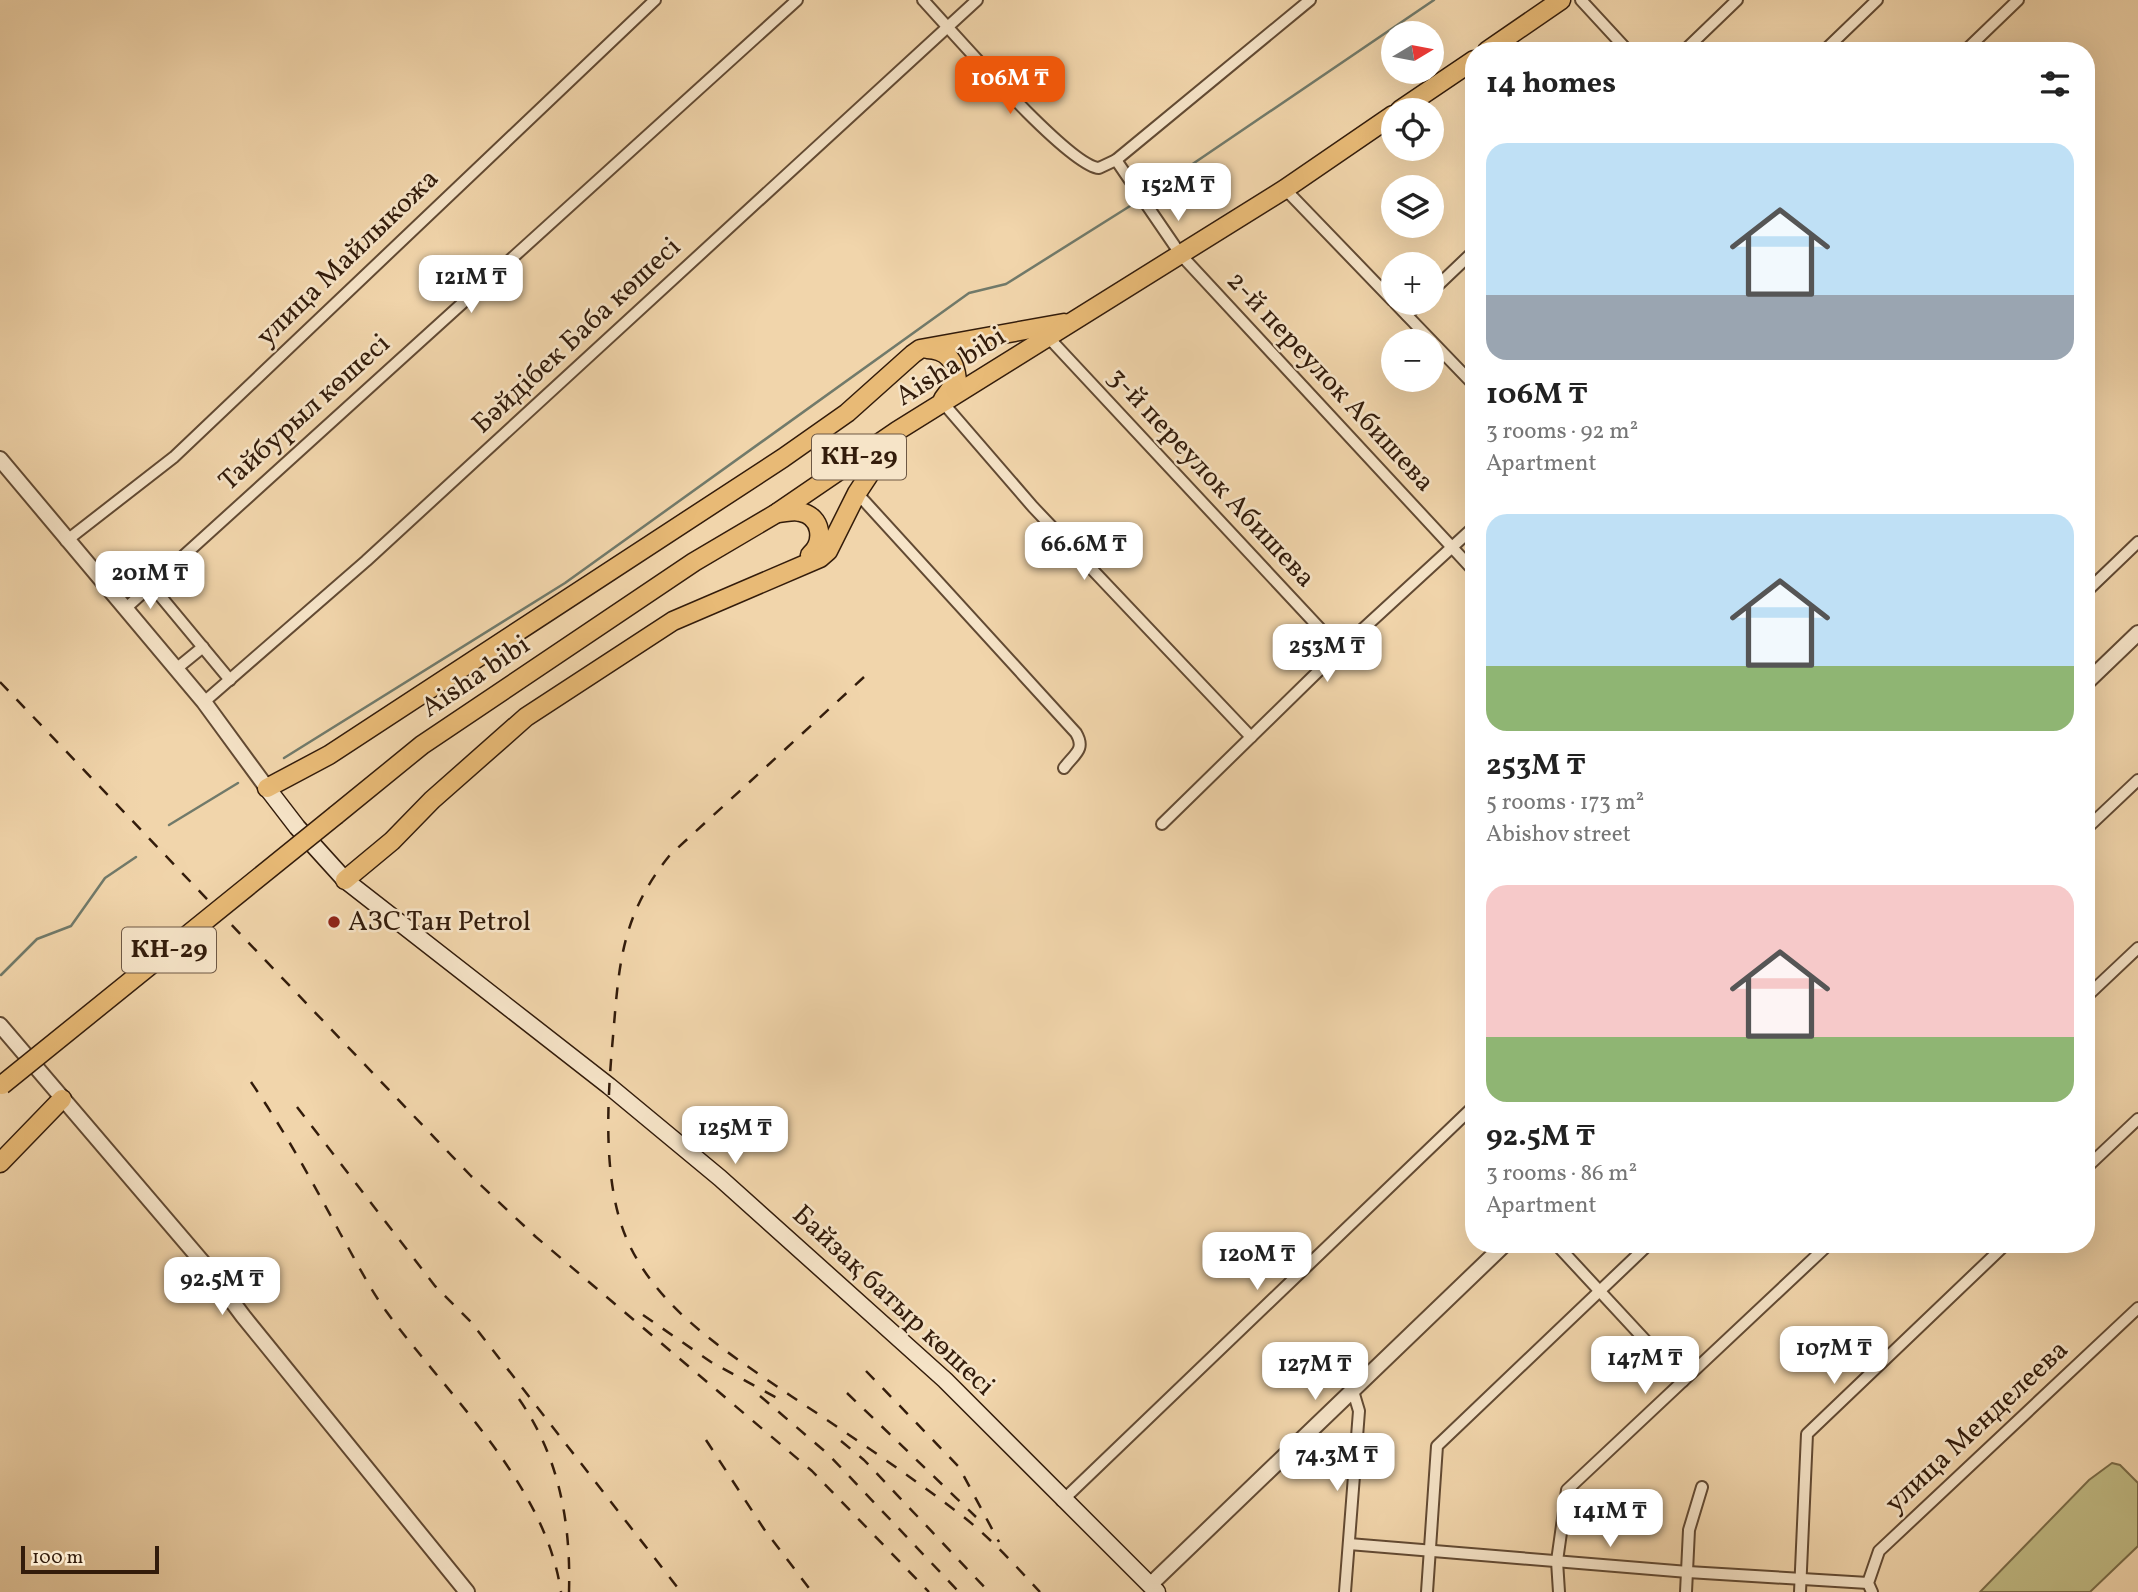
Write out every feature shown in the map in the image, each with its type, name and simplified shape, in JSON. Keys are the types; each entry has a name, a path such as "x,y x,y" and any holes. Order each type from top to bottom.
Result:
{"main road":[{"path":"1500,42 1561,0"},
{"path":"1418,98 1465,66"},
{"name":"Aisha bibi","path":"1,1086 422,745 694,562 777,513 897,431 1181,255 1381,123"},
{"path":"267,788 340,747 783,458 847,413 920,349 1072,322"},
{"path":"920,349 939,349 952,361 956,369 957,380 939,406"},
{"path":"345,880 392,841 432,800 526,717 673,621 828,551 857,493 897,431"},
{"path":"777,513 801,512 810,517 821,534 821,544 792,569"},
{"name":"Байзақ батыр көшесі","path":"267,788 297,827 345,880 609,1086 720,1178 945,1380 1153,1589"},
{"path":"0,1163 62,1099"}],"street":[{"name":"улица Майлыкожа","path":"66,541 174,457 655,0"},
{"name":"Тайбурыл көшесі","path":"126,608 797,0"},
{"path":"923,0 1082,163 1099,169 1116,160 1310,0"},
{"name":"Бәйдібек Баба көшесі","path":"204,702 366,561 977,0"},
{"path":"1581,0 1620,42"},
{"path":"1693,42 1737,0"},
{"path":"1833,42 1877,0"},
{"path":"1974,42 2018,0"},
{"name":"2-й переулок Абишева","path":"1116,160 1181,255 1465,561"},
{"path":"1285,188 1381,288"},
{"path":"1444,280 1465,260"},
{"path":"1407,315 1465,376"},
{"name":"3-й переулок Абишева","path":"1048,337 1340,650"},
{"path":"939,406 1251,737"},
{"path":"0,459 66,541 204,702 267,788"},
{"path":"857,493 1076,733 1081,742 1080,750 1064,768"},
{"path":"1162,824 1340,650 1465,536"},
{"path":"2095,583 2138,542"},
{"path":"152,586 230,680"},
{"path":"2095,674 2138,633"},
{"path":"176,670 203,647"},
{"path":"2095,821 2138,780"},
{"path":"2095,987 2138,948"},
{"path":"0,1025 205,1265 467,1592"},
{"path":"1062,1500 1465,1115"},
{"path":"2095,1160 2138,1119"},
{"path":"1153,1589 1496,1253"},
{"path":"1565,1253 1684,1381"},
{"path":"1427,1592 1437,1446 1640,1253"},
{"path":"1559,1592 1557,1560 1567,1490 1819,1253"},
{"path":"1800,1592 1807,1434 1997,1253"},
{"name":"улица Менделеева","path":"1870,1587 1879,1551 2138,1308"},
{"path":"1345,1592 1359,1411 1353,1391"},
{"path":"1686,1592 1689,1530 1702,1487"},
{"path":"1349,1544 1801,1579 1870,1587"}],"shaded area":[{"path":"2112,1463 2120,1465 2138,1483 2138,1546 2090,1592 1980,1592 2089,1480"}],"waterway":[{"path":"1144,197 1434,0"},
{"path":"284,758 565,583 969,293 1006,284 1138,201"},
{"path":"169,825 238,783"},
{"path":"1,975 37,939 71,926 105,878 136,857"}],"railway":[{"path":"864,677 670,855 640,901 624,947 614,1020 608,1121 614,1197 628,1242 642,1267 658,1290 699,1330 956,1511 989,1539 1040,1592"},
{"path":"0,682 471,1176 536,1237 812,1471 929,1592"},
{"path":"251,1082 297,1156 379,1302 491,1442 515,1478 536,1514 551,1552 561,1592"},
{"path":"297,1107 435,1286 471,1322 681,1592"},
{"path":"643,1315 711,1362 777,1398"},
{"path":"866,1371 959,1467 999,1542"},
{"path":"847,1393 976,1517"},
{"path":"760,1396 828,1454 959,1592"},
{"path":"519,1399 544,1443 560,1491 568,1541 569,1592"},
{"path":"706,1440 764,1529 812,1592"},
{"path":"841,1441 864,1460 989,1592"}],"place":[{"name":"АЗС Тан Petrol","path":"334,922"}]}
